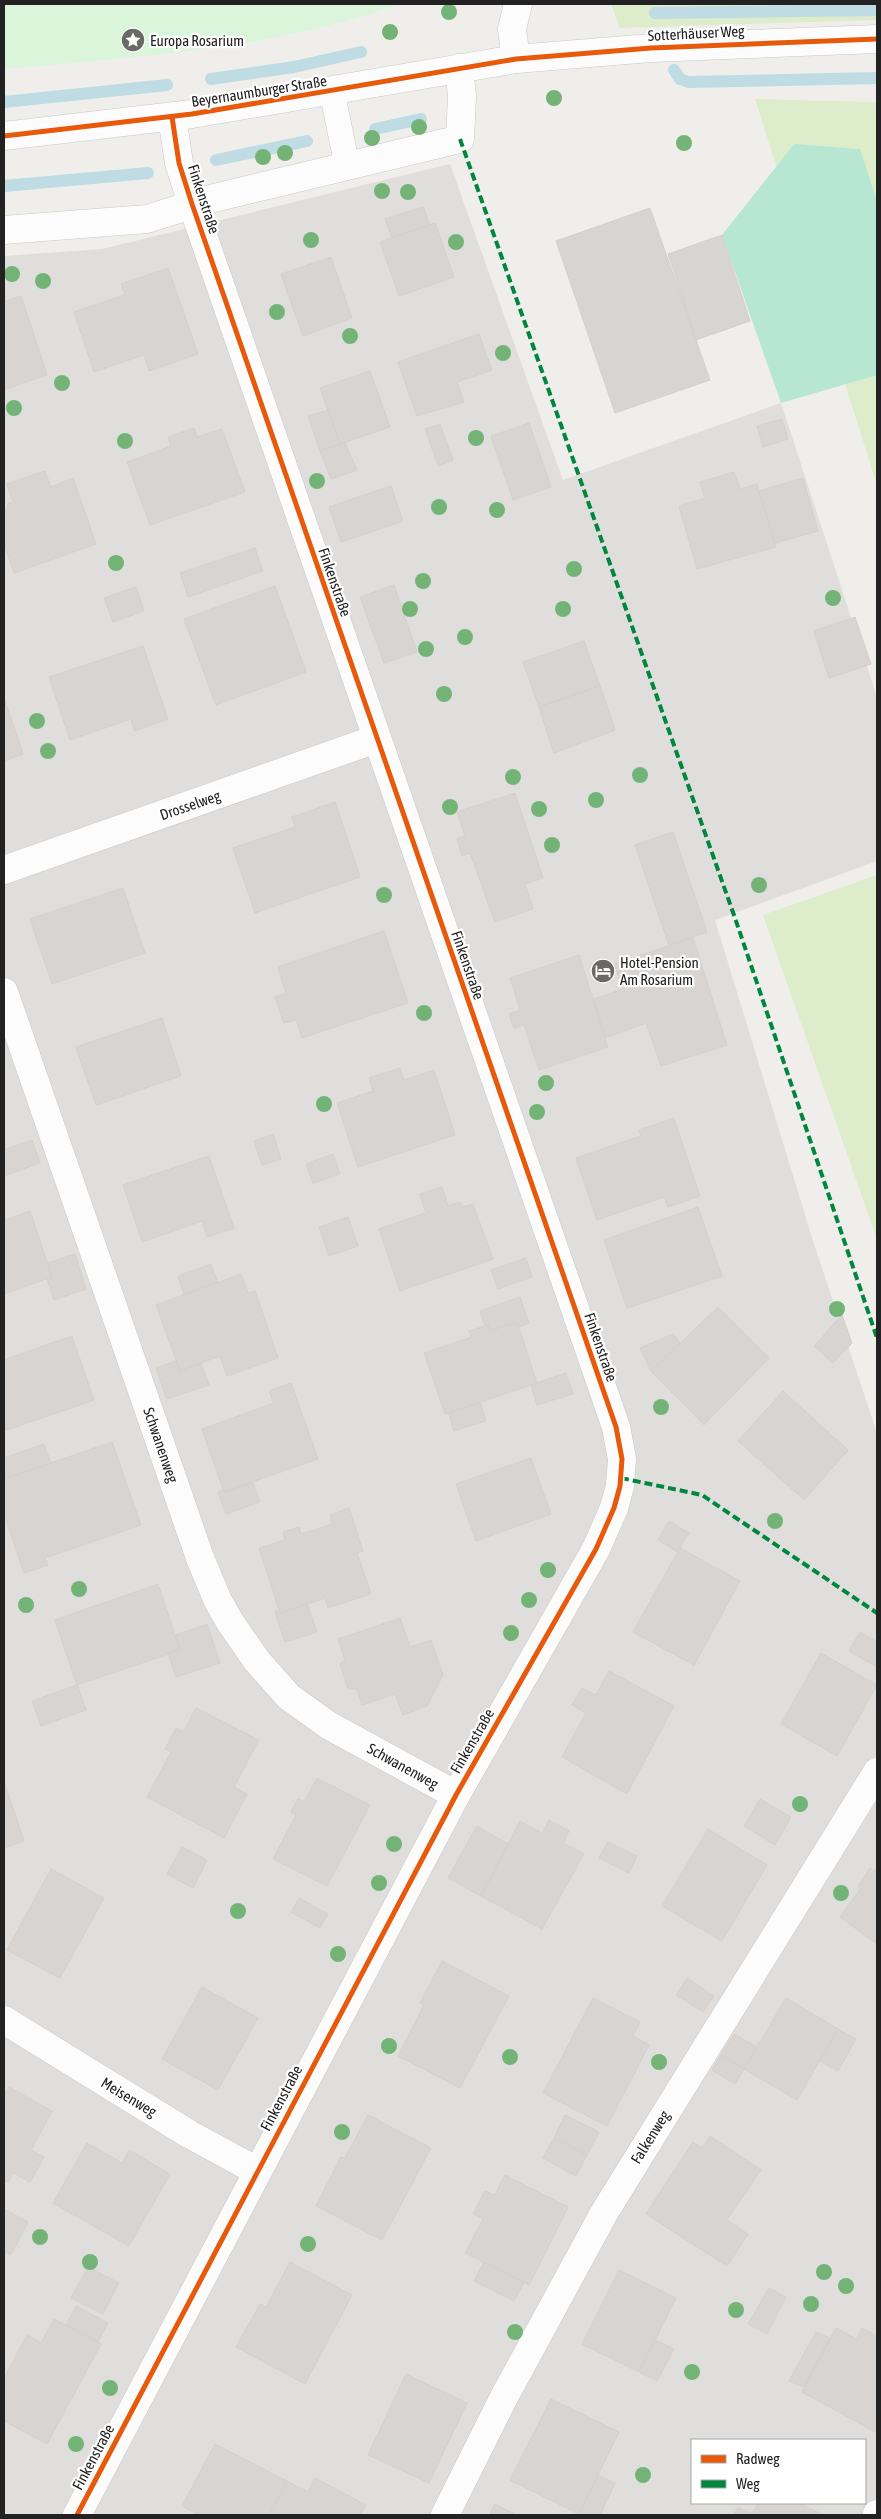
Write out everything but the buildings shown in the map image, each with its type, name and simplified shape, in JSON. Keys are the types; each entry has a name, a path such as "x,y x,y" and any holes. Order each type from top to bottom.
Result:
{"street":[{"path":"516,59 512,29 518,4"},
{"name":"Sotterhäuser Weg","path":"516,59 651,48 877,39"},
{"name":"Beyernaumburger Straße","path":"4,136 172,117 332,92 516,59"},
{"path":"4,230 135,221 158,217 192,204 460,139 462,96 458,68"},
{"name":"Finkenstraße","path":"77,2515 456,1795 596,1549 617,1497 621,1474 621,1454 616,1427 192,204 179,163 172,117"},
{"name":"Drosselweg","path":"4,870 376,739"},
{"name":"Schwanenweg","path":"4,992 200,1558 218,1601 230,1622 272,1679 308,1711 456,1795"},
{"name":"Falkenweg","path":"444,2515 503,2399 604,2213 877,1772"},
{"name":"Meisenweg","path":"4,2020 189,2134 257,2171"}],"lane":[{"path":"332,92 348,165"}],"shaded area":[{"path":"450,164 563,480 781,403 877,697 877,861 715,920 813,1241 877,1433 877,2515 4,2515 4,256 102,249"}],"green space":[{"name":"Europa Rosarium","path":"4,4 400,4 352,19 254,41 154,55 4,69"},
{"path":"611,4 877,4 877,20 620,28"},
{"path":"755,99 877,102 877,485"},
{"path":"794,144 860,149 877,201 877,375 781,403 722,235"},
{"path":"877,875 877,1239 763,915"}],"waterway":[{"path":"655,13 877,10"},
{"path":"211,79 294,67 361,52"},
{"path":"674,70 680,79 688,82 877,78"},
{"path":"4,102 167,85"},
{"path":"375,129 421,119"},
{"path":"216,160 307,141"},
{"path":"4,186 148,173"}],"marked path":[{"path":"460,139 735,918 877,1338"},
{"path":"621,1478 702,1495 877,1613"}],"cycle path":[{"path":"4,136 192,114 516,59 651,48 877,39"},
{"path":"77,2515 456,1795 596,1549 614,1508 620,1486 622,1459 616,1427 192,204 179,163 172,117"}],"place":[{"name":"Europa Rosarium","path":"133,40"},
{"name":"Hotel-Pension Am Rosarium","path":"603,971"}]}
